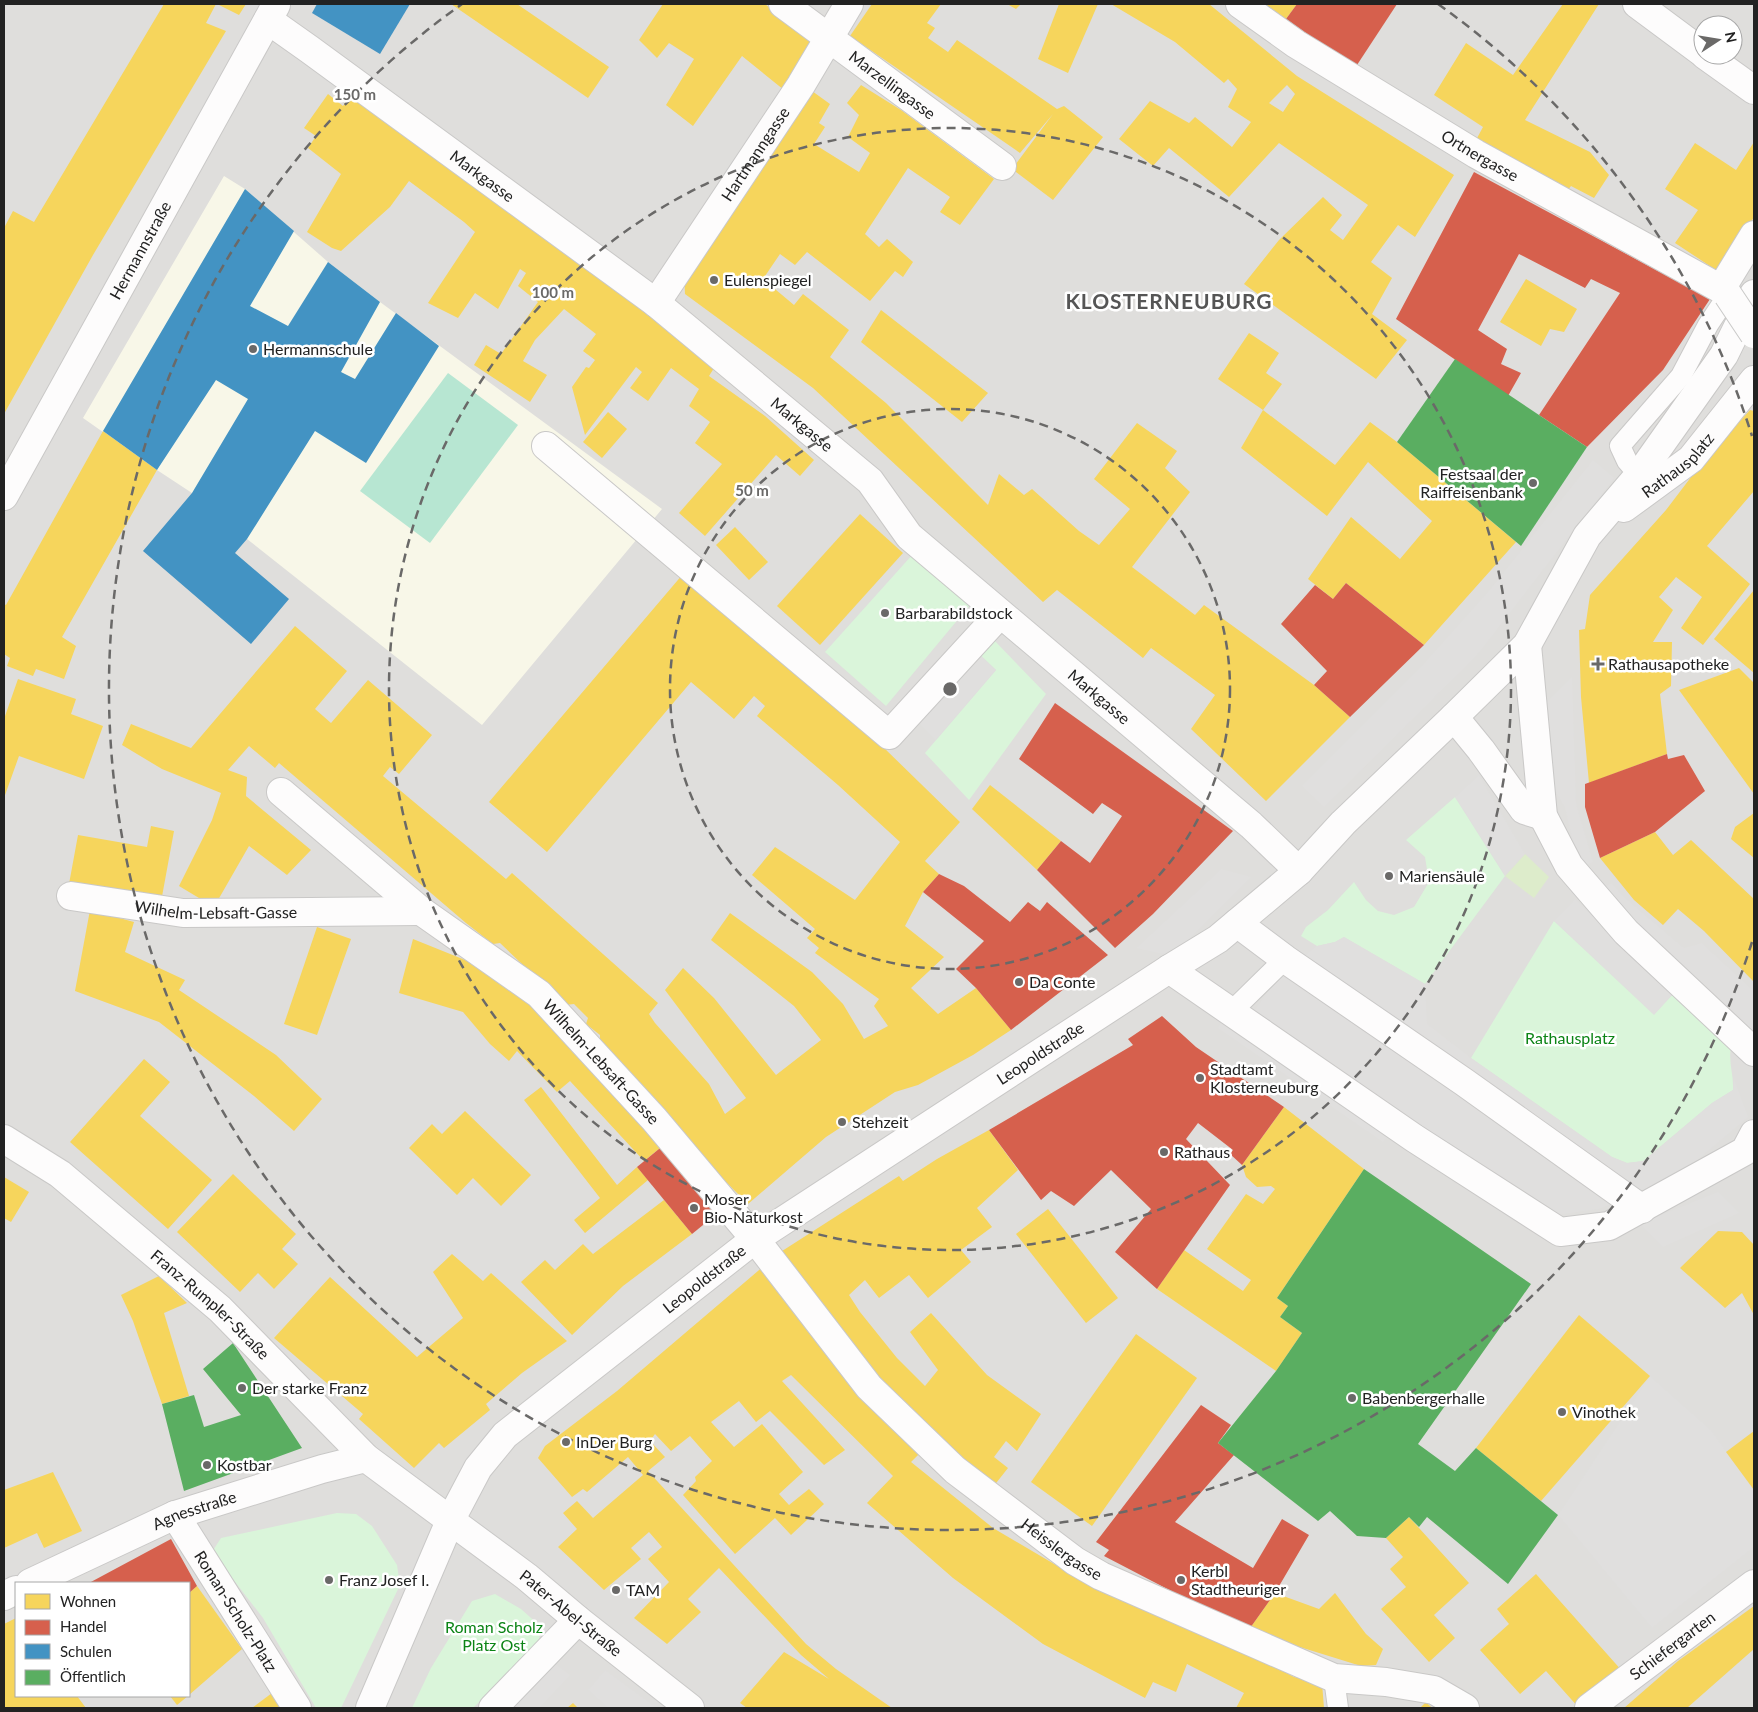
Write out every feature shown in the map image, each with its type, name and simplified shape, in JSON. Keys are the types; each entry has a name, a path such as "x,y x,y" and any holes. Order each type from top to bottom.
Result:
{"street":[{"name":"Marzellingasse","path":"783,4 829,36 1002,166"},
{"name":"Hartmanngasse","path":"656,303 800,85 849,4"},
{"name":"Ortnergasse","path":"1240,4 1296,44 1476,154 1735,292"},
{"path":"1637,4 1693,46"},
{"name":"Markgasse","path":"272,12 309,49 656,303 870,480 908,536 1251,825 1299,871"},
{"name":"Hermannstraße","path":"4,496 272,12"},
{"path":"1719,65 1754,90"},
{"name":"Rathausplatz","path":"1169,969 1218,939 1299,871 1343,823 1527,645 1587,536 1639,475 1724,355 1735,292 1754,235"},
{"path":"1735,292 1754,334"},
{"name":"Rathausplatz","path":"1587,536 1691,459 1754,380"},
{"path":"546,446 889,735 1000,614"},
{"path":"1527,645 1543,816 1569,866 1626,932 1754,1052"},
{"path":"1454,717 1481,750 1524,810 1543,816"},
{"name":"Wilhelm-Lebsaft-Gasse","path":"282,792 422,911 539,994 654,1120 755,1239"},
{"name":"Wilhelm-Lebsaft-Gasse","path":"71,896 183,913 422,911"},
{"path":"1237,923 1285,960 1464,1082 1642,1209"},
{"path":"1169,969 1414,1138 1560,1232 1610,1226 1751,1151"},
{"name":"Leopoldstraße","path":"370,1708 450,1521 478,1468 505,1435 755,1239 1169,969"},
{"name":"Franz-Rumpler-Straße","path":"4,1139 60,1174 220,1309 366,1458 450,1521"},
{"name":"Heisslergasse","path":"755,1239 869,1387 955,1470 1060,1550 1101,1576 1334,1678 1386,1682 1434,1690 1465,1708"},
{"name":"Agnesstraße","path":"32,1582 175,1515 366,1458"},
{"name":"Roman-Scholz-Platz","path":"175,1515 297,1708"},
{"name":"Pater-Abel-Straße","path":"450,1521 527,1577 578,1620 690,1708"},
{"name":"Schiefergarten","path":"1589,1708 1754,1584"},
{"path":"494,1708 578,1620"}],"lane":[{"path":"1639,475 1627,461 1620,446 1681,376 1708,325 1735,292"},
{"path":"1231,1012 1285,960"},
{"path":"1334,1678 1338,1708"}],"shaded area":[{"path":"4,4 1754,4 1754,1708 4,1708"},
{"path":"224,176 245,189 328,262 380,302 662,509 482,725 247,539 192,493 83,418"},
{"path":"1593,460 1614,478 1477,655 1324,807 1302,786 1421,667 1489,591"},
{"path":"977,652 996,670 936,740 918,722"},
{"path":"1572,677 1576,803 1593,862 1579,868 1565,808 1555,791 1547,702"},
{"path":"1479,775 1525,854 1505,876 1455,797"},
{"path":"1221,869 1251,877 1173,956 1136,948"},
{"path":"1612,883 1623,896 1684,948 1702,943 1754,991 1754,1037 1599,890"},
{"path":"1575,899 1674,993 1654,1015 1554,921"},
{"path":"1344,937 1425,984 1427,1024 1471,1058 1612,1157 1627,1163 1644,1161 1712,1103 1733,1090 1734,1079 1748,1117 1677,1177 1599,1209 1547,1216 1253,1013 1277,979 1317,946 1335,942"},
{"path":"1225,1015 1391,1132 1383,1142 1218,1028"},
{"path":"1718,1192 1739,1213 1663,1247 1639,1224"},
{"path":"1650,1376 1711,1430 1754,1490 1754,1547 1652,1628 1558,1515"},
{"path":"552,1662 570,1675 539,1708 507,1708"},
{"path":"605,1670 657,1708 608,1708 588,1690"}],"green space":[{"path":"448,373 518,425 430,543 360,491"},
{"path":"913,554 970,605 886,706 825,652"},
{"path":"991,637 1046,694 969,800 925,753 996,670 977,652"},
{"path":"1455,797 1505,876 1425,984 1344,937 1335,942 1317,946 1301,936 1306,927 1328,910 1354,882 1366,900 1378,911 1394,915 1414,907 1429,882 1425,857 1406,840"},
{"path":"1525,854 1549,877 1534,898 1505,876"},
{"name":"Rathausplatz","path":"1554,921 1654,1014 1674,993 1732,1044 1730,1056 1733,1090 1712,1103 1643,1161 1627,1163 1612,1157 1471,1058"},
{"path":"337,1513 356,1514 372,1526 397,1565 400,1585 341,1708 316,1708 263,1618 212,1552 221,1538"},
{"name":"Roman Scholz Platz Ost","path":"495,1594 521,1609 540,1626 539,1643 473,1708 412,1708 431,1668 472,1601"}],"building: Wohnen":[{"path":"164,4 216,4 206,23 226,31 93,255 4,414 4,228 13,211 34,222"},
{"path":"217,4 246,4 239,15"},
{"path":"451,4 517,4 609,67 588,98"},
{"path":"663,4 765,4 816,45 784,90 742,56 693,126 666,105 694,59 669,43 657,58 639,40"},
{"path":"872,4 941,4 927,23 935,28 928,38 948,52 957,40 1057,109 1064,106 1103,137 1053,200 1012,169 1053,114 1020,153 850,36"},
{"path":"1007,4 1021,4 1016,9"},
{"path":"1059,4 1098,4 1068,73 1038,59"},
{"path":"1111,4 1209,4 1297,76 1454,175 1415,237 1398,225 1371,262 1392,278 1372,314 1407,340 1376,379 1244,284 1279,240 1323,197 1342,215 1330,230 1343,240 1368,205 1279,143 1229,197 1169,148 1153,166 1119,139 1150,101 1189,123 1195,117 1232,147 1251,122 1228,107 1237,89 1228,79 1224,83 1175,42","holes":["1287,85 1295,94 1283,112 1269,103"]},
{"path":"1265,4 1297,4 1286,19"},
{"path":"1563,4 1599,4 1525,120 1590,152 1609,175 1594,198 1571,186 1568,190 1476,140 1483,127 1434,95 1466,43 1513,75"},
{"path":"861,85 901,110 994,179 960,225 940,212 950,197 908,168 865,234 879,247 887,239 913,262 903,277 895,271 870,301 807,252 795,265 780,254 763,279 794,305 803,294 849,330 830,357 886,403 988,505 999,474 1024,495 1032,489 1079,531 1099,545 1130,509 1094,479 1137,423 1177,451 1165,468 1190,492 1132,567 1195,615 1204,605 1314,685 1350,717 1266,801 1191,729 1215,695 1151,648 1143,658 1057,590 1043,602 813,388 685,294 684,274 812,91 830,104 819,123 825,127 814,144 859,172 870,153 848,137 859,115 847,103"},
{"path":"353,92 487,197 548,241 552,236 716,365 709,376 765,416 814,460 800,476 776,455 705,536 679,513 722,464 695,443 710,422 689,406 699,389 671,368 648,401 630,388 642,372 636,367 585,435 572,387 586,367 589,368 595,360 583,351 596,334 564,309 535,340 523,361 547,375 530,402 474,365 486,345 501,354 538,302 518,286 526,273 520,269 498,309 475,293 458,318 428,303 475,232 409,181 390,207 341,251 332,248 307,232 341,174 308,148 316,136 304,128 328,94 343,106"},
{"path":"1754,142 1754,217 1719,272 1675,243 1698,210 1665,189 1695,143 1736,170"},
{"path":"1526,279 1577,309 1564,332 1550,329 1541,346 1500,322"},
{"path":"881,310 988,393 962,422 861,342"},
{"path":"1249,333 1279,353 1266,373 1282,384 1263,410 1218,379"},
{"path":"1263,410 1335,465 1370,422 1397,442 1516,542 1424,645 1346,583 1333,599 1308,579 1351,517 1400,559 1432,521 1368,462 1327,516 1241,448"},
{"path":"1750,410 1754,411 1754,491 1707,546 1750,584 1703,645 1681,628 1702,597 1676,577 1659,597 1673,610 1653,642 1672,642 1671,686 1660,694 1667,754 1589,783 1581,697 1579,630 1585,629 1590,595 1666,510 1701,464"},
{"path":"608,412 627,429 602,458 583,442"},
{"path":"103,431 157,470 62,637 76,646 64,679 36,669 33,676 7,666 10,658 4,654 4,604 6,605"},
{"path":"860,514 903,553 820,645 777,606"},
{"path":"735,527 768,562 749,580 716,545"},
{"path":"683,574 881,745 960,822 925,861 939,874 923,892 905,926 944,957 911,988 938,1014 976,988 1011,1030 973,1055 918,1085 895,1092 826,1137 748,1204 685,1141 600,1049 600,1035 586,1024 588,1018 574,1004 565,1005 500,943 493,944 466,923 279,763 275,768 249,746 228,770 247,777 246,796 311,850 287,875 249,846 214,907 179,886 212,820 221,793 162,769 122,745 131,724 191,748 295,626 347,671 315,709 331,723 368,680 432,735 399,774 390,767 383,776 506,879 512,873 658,1003 649,1014 709,1084 725,1114 746,1098 665,990 683,968 714,998 776,1075 821,1040 794,1006 711,940 730,913 812,972 843,1004 864,1039 888,1026 874,1006 879,999 815,953 819,948 807,938 815,929 752,875 775,847 855,900 900,842 838,785 757,716 765,706 754,696 734,719 691,682 547,852 489,802"},
{"path":"1754,590 1754,673 1714,639"},
{"path":"1739,668 1754,683 1754,794 1679,690"},
{"path":"18,679 76,699 71,714 103,726 84,779 19,756 4,798 4,719"},
{"path":"990,785 1061,841 1037,870 972,809"},
{"path":"1754,813 1754,858 1731,839 1735,827"},
{"path":"151,826 174,831 161,902 69,884 78,835 147,847"},
{"path":"1655,832 1673,855 1691,840 1754,899 1754,982 1704,931 1678,909 1663,925 1634,900 1600,858"},
{"path":"90,910 134,922 125,952 185,980 179,990 276,1055 322,1099 294,1131 254,1096 159,1022 75,991"},
{"path":"317,927 351,939 317,1035 284,1024"},
{"path":"413,939 475,964 524,999 665,1144 644,1161 570,1081 557,1092 517,1051 509,1061 490,1044 463,1012 399,993"},
{"path":"144,1059 170,1082 140,1116 212,1180 168,1229 70,1142"},
{"path":"541,1087 617,1185 637,1167 648,1180 585,1233 574,1220 600,1198 524,1100"},
{"path":"1284,1107 1364,1169 1277,1298 1288,1306 1280,1317 1302,1333 1276,1371 1157,1289 1184,1250 1243,1291 1251,1280 1207,1249 1246,1194 1263,1204 1275,1189 1271,1186 1257,1187 1246,1177 1242,1165"},
{"path":"465,1111 531,1175 501,1206 473,1178 457,1195 409,1148 432,1124 442,1134"},
{"path":"989,1130 1018,1170 977,1208 992,1227 961,1250 971,1262 928,1298 909,1275 879,1298 865,1280 849,1295 860,1312 897,1358 925,1386 938,1370 910,1332 931,1313 987,1375 1041,1414 1017,1451 1006,1441 994,1457 1008,1468 993,1487 875,1378 779,1253 899,1176 903,1181 937,1159"},
{"path":"233,1174 296,1234 282,1249 298,1264 274,1289 258,1273 240,1292 177,1232"},
{"path":"4,1177 29,1192 11,1222 4,1218"},
{"path":"664,1200 692,1234 623,1286 572,1335 521,1282 545,1260 555,1270 583,1244 593,1254"},
{"path":"1048,1209 1118,1298 1086,1323 1016,1234"},
{"path":"1718,1231 1742,1232 1754,1245 1754,1315 1742,1293 1725,1308 1680,1268"},
{"path":"452,1254 483,1281 491,1273 567,1341 522,1373 486,1404 490,1410 444,1448 439,1443 414,1468 359,1419 363,1414 274,1338 330,1277 417,1357 463,1318 433,1272"},
{"path":"765,1265 920,1453 911,1462 993,1528 1083,1581 1181,1627 1184,1619 1294,1677 1322,1683 1324,1708 1236,1708 1244,1693 1187,1664 1176,1692 1153,1682 1145,1698 1043,1644 953,1578 867,1503 893,1476 791,1375 782,1381 845,1450 824,1465 770,1411 756,1422 739,1401 711,1422 734,1447 762,1424 803,1472 779,1494 789,1505 809,1489 824,1504 791,1535 775,1518 735,1554 683,1495 696,1481 695,1477 712,1461 690,1436 671,1451 655,1434 650,1441 665,1457 648,1471 806,1644 836,1669 892,1708 747,1708 740,1703 784,1652 829,1679 801,1655 719,1568 688,1599 701,1612 667,1644 634,1618 669,1582 648,1559 662,1547 649,1532 631,1548 641,1559 604,1590 558,1547 577,1529 563,1513 577,1501 593,1518 643,1475 628,1457 587,1492 583,1489 572,1497 538,1458 545,1446 617,1391"},
{"path":"159,1276 187,1303 164,1313 189,1396 162,1404 133,1321 121,1295"},
{"name":"Vinothek","path":"1579,1315 1650,1376 1541,1501 1476,1448"},
{"path":"1136,1334 1197,1378 1092,1526 1031,1482"},
{"path":"1754,1431 1754,1490 1726,1452"},
{"path":"53,1472 82,1531 44,1548 37,1533 4,1548 4,1490"},
{"path":"1409,1517 1469,1583 1434,1615 1455,1638 1429,1662 1381,1609 1406,1587 1390,1569 1403,1557 1386,1538"},
{"path":"1536,1574 1623,1672 1579,1708 1546,1671 1520,1694 1480,1650 1509,1624 1497,1609"},
{"path":"197,1586 242,1649 190,1694 190,1592"},
{"path":"1275,1593 1319,1609 1335,1593 1366,1634 1383,1649 1376,1665 1361,1666 1248,1631"},
{"path":"1754,1606 1754,1649 1687,1708 1624,1708 1678,1661"},
{"path":"15,1618 15,1697 78,1697 86,1708 4,1708 4,1624"},
{"path":"272,1693 281,1708 252,1708"},
{"path":"171,1697 187,1697 177,1705"},
{"path":"1426,1702 1432,1708 1420,1708"},
{"path":"573,1703 578,1708 567,1708"}],"building: Handel":[{"path":"1297,4 1397,4 1355,68 1286,19"},
{"path":"1474,172 1710,299 1663,370 1587,447 1539,415 1620,293 1591,279 1585,288 1519,254 1478,330 1507,349 1501,364 1521,373 1508,396 1396,319"},
{"path":"1346,583 1424,645 1350,717 1314,685 1327,671 1281,624 1315,585 1333,599"},
{"path":"1055,703 1233,831 1153,914 1115,948 1037,870 1061,841 1090,863 1122,816 1102,803 1093,814 1019,759"},
{"path":"1667,754 1668,759 1684,755 1705,791 1655,832 1600,858 1585,807 1585,784"},
{"path":"939,874 964,886 1010,922 1028,902 1040,911 1047,902 1108,955 1011,1030 976,988 956,969 984,941 923,892"},
{"name":"Rathaus","path":"1162,1016 1196,1047 1284,1107 1242,1165 1230,1154 1233,1150 1198,1123 1186,1139 1230,1185 1157,1289 1115,1252 1151,1209 1111,1170 1074,1206 1051,1191 1041,1200 989,1130 1133,1045 1128,1039"},
{"path":"665,1144 719,1212 692,1234 637,1167"},
{"path":"1201,1405 1231,1425 1218,1443 1234,1455 1175,1522 1253,1568 1282,1519 1309,1535 1275,1593 1248,1631 1104,1556 1109,1550 1096,1542"},
{"path":"171,1539 197,1586 190,1592 190,1582 91,1582"}],"building: Schulen":[{"path":"317,4 410,4 380,54 312,13"},
{"name":"Hermannschule","path":"245,189 294,231 250,306 288,326 328,262 380,302 341,372 355,379 396,313 439,346 366,463 315,431 247,539 235,553 289,599 251,644 143,551 192,493 248,399 216,380 157,470 103,431"}],"building: Öffentlich":[{"path":"1455,359 1587,447 1521,546 1397,442"},
{"name":"Babenbergerhalle","path":"1364,1169 1531,1284 1418,1444 1455,1471 1476,1448 1558,1515 1508,1584 1427,1517 1419,1527 1409,1517 1386,1538 1357,1536 1330,1511 1318,1521 1218,1443 1276,1371 1302,1333 1280,1317 1288,1306 1277,1298"},
{"path":"233,1343 302,1448 184,1491 162,1404 194,1395 204,1427 241,1415 203,1369"}],"place":[{"name":"Eulenspiegel","path":"714,280"},
{"name":"Hermannschule","path":"253,349"},
{"name":"Festsaal der Raiffeisenbank","path":"1533,483"},
{"name":"Barbarabildstock","path":"885,613"},
{"name":"Rathausapotheke","path":"1598,664"},
{"name":"Mariensäule","path":"1389,876"},
{"name":"Da Conte","path":"1019,982"},
{"name":"Stadtamt Klosterneuburg","path":"1200,1078"},
{"name":"Stehzeit","path":"842,1122"},
{"name":"Rathaus","path":"1164,1152"},
{"name":"Moser Bio-Naturkost","path":"694,1208"},
{"name":"Der starke Franz","path":"242,1388"},
{"name":"Babenbergerhalle","path":"1352,1398"},
{"name":"Vinothek","path":"1562,1412"},
{"name":"InDer Burg","path":"566,1442"},
{"name":"Kostbar","path":"207,1465"},
{"name":"Franz Josef I.","path":"329,1580"},
{"name":"Kerbl Stadtheuriger","path":"1181,1580"},
{"name":"TAM","path":"616,1590"}],"district":[{"name":"KLOSTERNEUBURG","path":"1169,302"}]}
